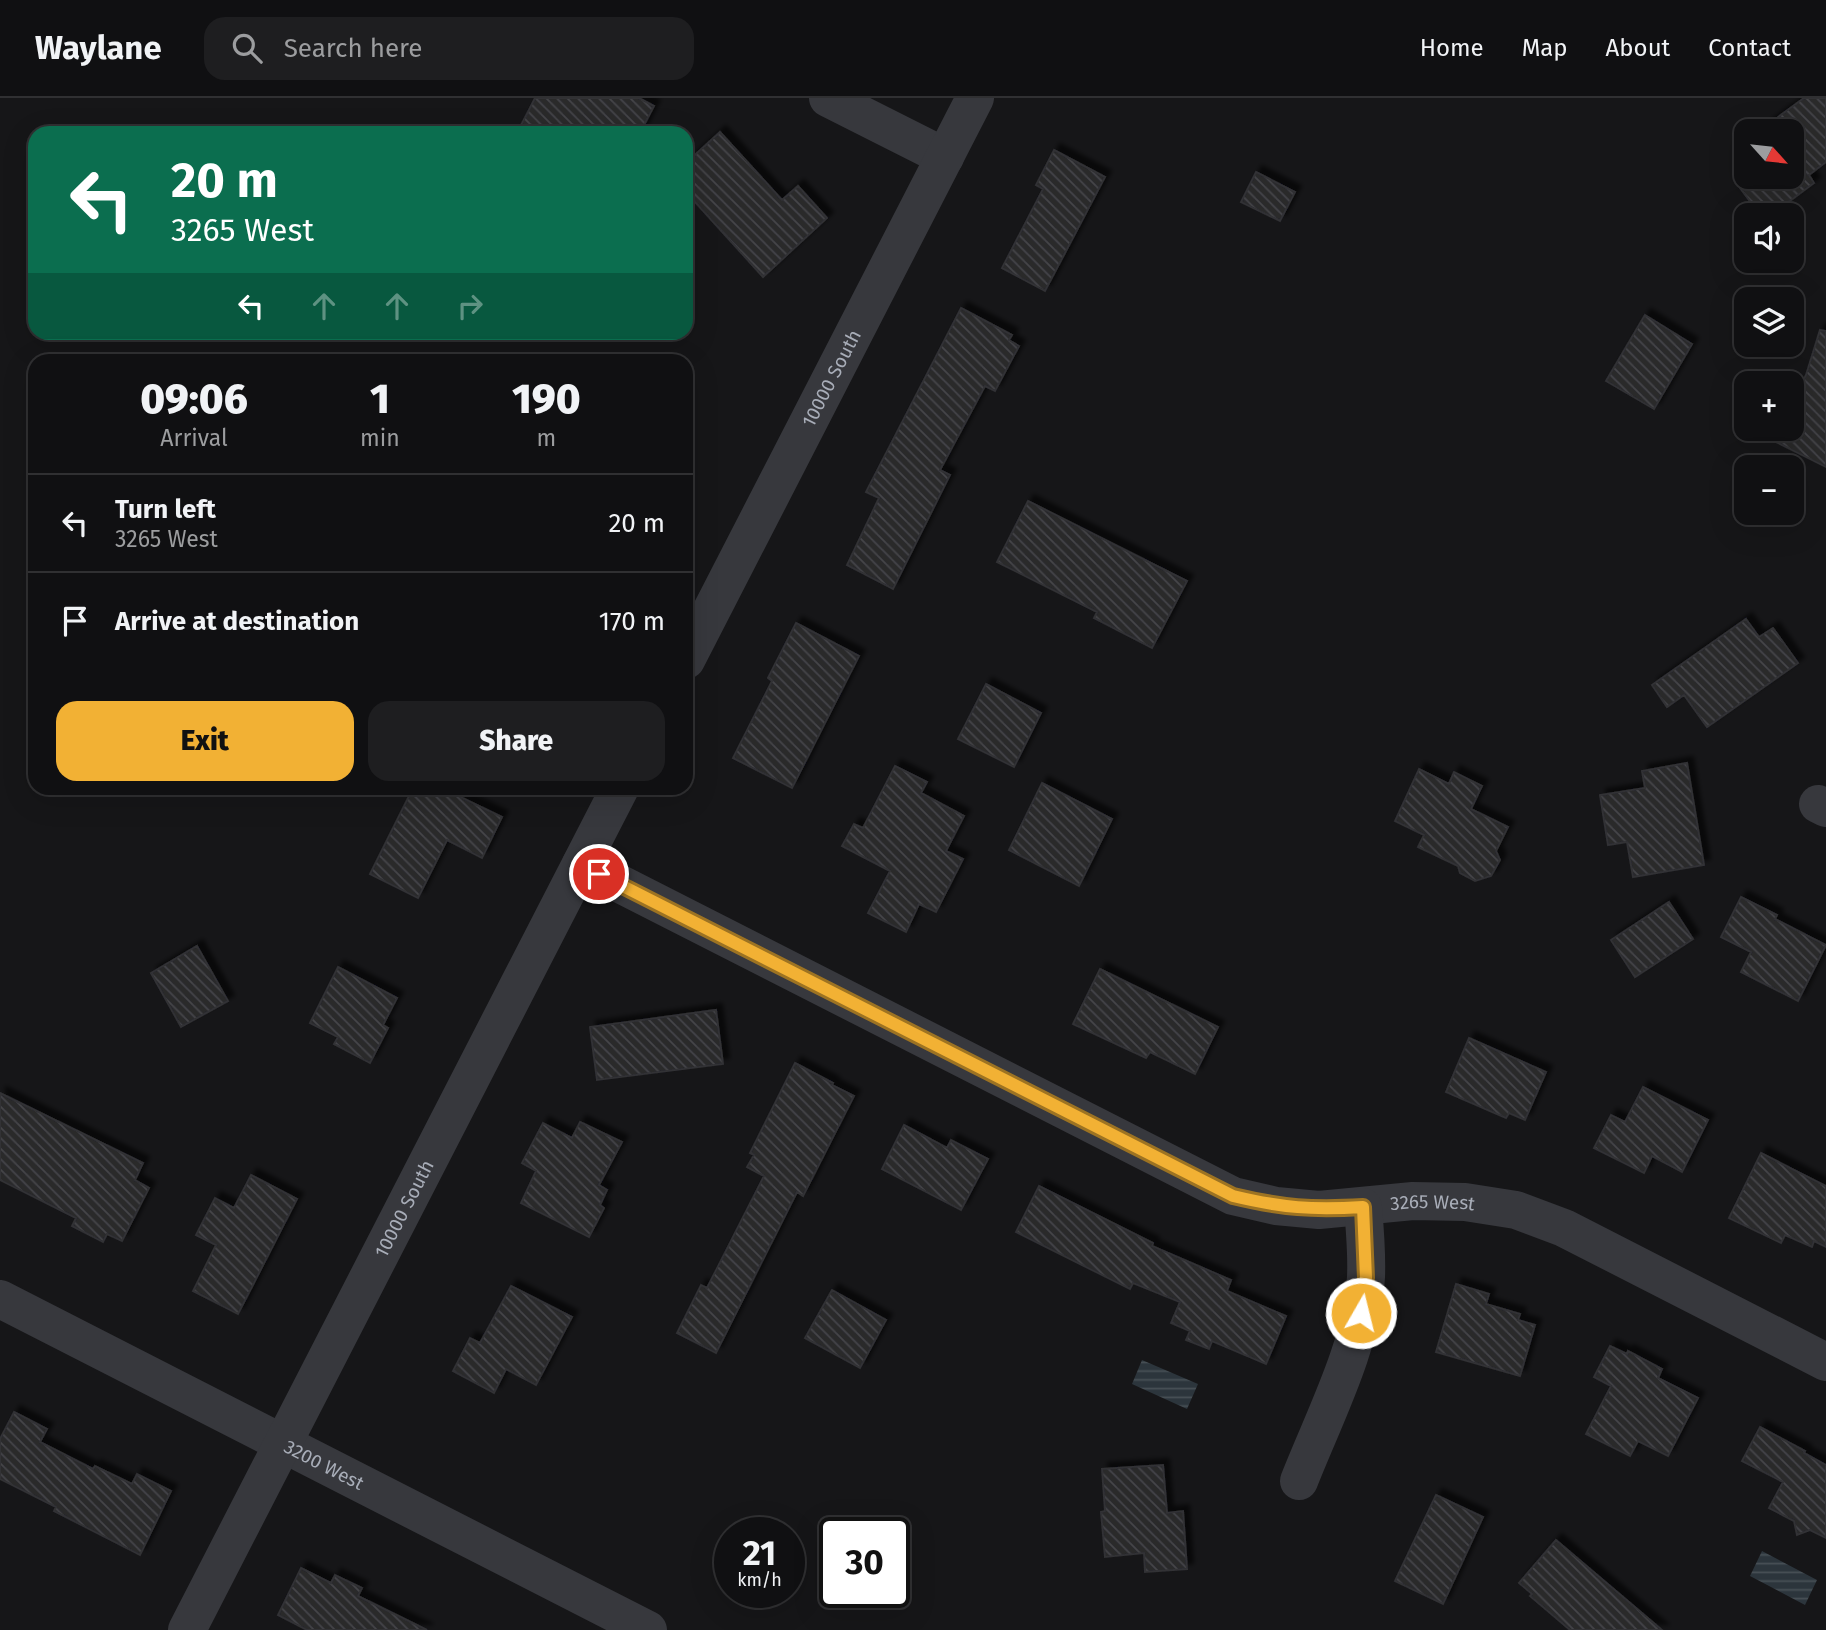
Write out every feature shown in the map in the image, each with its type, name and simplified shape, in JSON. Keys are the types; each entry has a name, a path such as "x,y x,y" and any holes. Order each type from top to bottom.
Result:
{"street":[{"path":"828,98 945,157"},
{"name":"10000 South","path":"693,646 975,98"},
{"name":"10000 South","path":"187,1630 616,795"},
{"name":"3265 West","path":"581,864 1233,1196 1276,1206 1319,1210 1413,1201 1465,1202 1516,1210 1564,1228 1826,1362"},
{"path":"1299,1481 1352,1348 1361,1313 1366,1278 1363,1207"},
{"name":"3200 West","path":"0,1300 648,1630"}],"shaded area":[{"path":"1142,1360 1198,1384 1187,1409 1132,1384"},
{"path":"1762,1551 1817,1580 1805,1605 1750,1576"}],"building":[{"path":"535,98 639,98 654,106 644,126 521,126"},
{"path":"1804,98 1826,98 1826,162 1809,175 1814,183 1787,203 1751,203 1741,189 1804,189 1804,119 1775,119"},
{"path":"720,132 782,200 798,186 827,218 763,277 693,200 693,157"},
{"path":"1054,150 1105,177 1045,291 1002,268 1043,189 1036,185"},
{"path":"1256,172 1295,192 1280,221 1241,202"},
{"path":"961,308 1012,335 1009,340 1019,346 995,391 985,386 940,470 950,475 893,589 847,565 879,498 866,492"},
{"path":"1645,315 1692,344 1654,409 1606,381"},
{"path":"1820,330 1826,331 1826,467 1774,441 1804,441 1806,375"},
{"path":"1028,501 1187,581 1152,648 1094,618 1097,612 997,562"},
{"path":"1746,619 1759,637 1773,628 1798,663 1707,727 1684,695 1667,707 1652,685"},
{"path":"796,623 859,656 792,788 733,758 772,681 768,678"},
{"path":"986,684 1041,713 1014,767 958,739"},
{"path":"1687,763 1704,865 1633,877 1627,842 1608,845 1600,795 1645,788 1642,771"},
{"path":"895,766 927,782 921,793 964,816 946,851 963,859 936,912 919,904 906,932 868,913 890,871 842,846 854,824 863,828"},
{"path":"1419,769 1449,784 1454,772 1482,786 1471,809 1508,827 1496,851 1500,860 1491,876 1475,881 1460,873 1458,866 1418,847 1424,835 1395,821"},
{"path":"1042,783 1112,819 1079,886 1009,850"},
{"path":"410,795 456,795 502,817 482,858 447,840 418,898 370,874"},
{"path":"1741,897 1777,915 1775,919 1826,945 1798,1001 1741,972 1751,952 1721,937"},
{"path":"1669,902 1693,939 1635,977 1611,940"},
{"path":"197,946 228,1001 181,1027 151,973"},
{"path":"338,967 397,998 383,1025 388,1028 370,1063 334,1044 338,1037 310,1023"},
{"path":"1100,969 1218,1027 1195,1074 1150,1052 1146,1058 1073,1024"},
{"path":"716,1010 723,1064 597,1080 590,1027"},
{"path":"1469,1038 1546,1072 1525,1120 1509,1113 1506,1118 1446,1092"},
{"path":"795,1063 854,1096 803,1196 797,1192 716,1353 677,1333 701,1285 707,1288 764,1176 747,1167 754,1155 750,1153"},
{"path":"1643,1087 1708,1120 1682,1172 1652,1156 1644,1173 1594,1148 1611,1115 1625,1122"},
{"path":"0,1093 143,1163 135,1180 149,1188 122,1241 107,1234 103,1242 72,1226 76,1218 0,1180"},
{"path":"580,1122 622,1142 599,1185 607,1190 600,1205 604,1208 589,1237 521,1203 536,1171 522,1163 543,1123 572,1138"},
{"path":"904,1125 947,1148 951,1140 988,1159 961,1210 882,1169"},
{"path":"1761,1153 1826,1186 1826,1247 1814,1241 1812,1247 1785,1235 1781,1243 1729,1218"},
{"path":"251,1175 297,1199 238,1314 193,1291 216,1245 196,1235 215,1198 234,1208"},
{"path":"1039,1186 1153,1243 1152,1246 1231,1280 1227,1291 1286,1316 1266,1364 1212,1341 1209,1349 1186,1340 1190,1331 1171,1323 1180,1302 1133,1283 1130,1289 1016,1232"},
{"path":"1456,1284 1489,1294 1486,1304 1520,1314 1518,1320 1535,1325 1520,1376 1436,1352"},
{"path":"511,1286 572,1317 536,1385 506,1369 494,1393 453,1371 470,1338 480,1343"},
{"path":"832,1290 886,1320 860,1368 805,1338"},
{"path":"1610,1346 1627,1354 1628,1351 1662,1369 1658,1378 1698,1398 1668,1456 1638,1441 1630,1456 1586,1434 1611,1386 1594,1377"},
{"path":"14,1412 47,1429 40,1442 93,1469 95,1466 132,1484 137,1474 171,1491 140,1555 54,1511 56,1507 0,1479 0,1439"},
{"path":"1760,1427 1826,1465 1826,1538 1810,1530 1797,1535 1794,1521 1769,1508 1783,1482 1742,1461"},
{"path":"1163,1465 1167,1513 1183,1511 1187,1569 1145,1572 1144,1553 1105,1557 1101,1512 1105,1511 1102,1469"},
{"path":"1436,1495 1483,1517 1443,1604 1395,1581"},
{"path":"1556,1540 1662,1630 1570,1630 1530,1596 1532,1594 1519,1583"},
{"path":"301,1568 331,1583 335,1575 362,1588 358,1596 427,1630 307,1630 278,1615"}],"route":[{"path":"599,874 1233,1196 1276,1206 1319,1210 1363,1207 1366,1278 1361,1313"}]}
